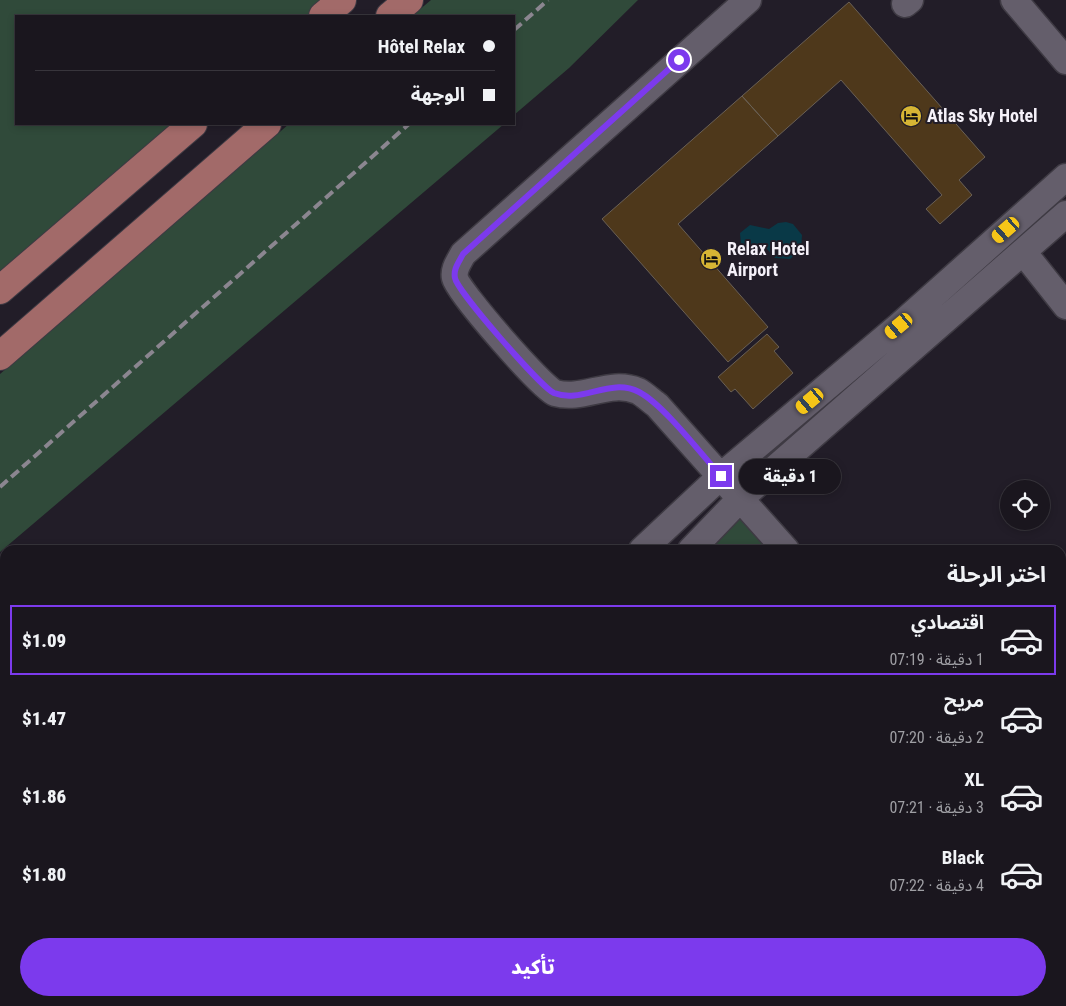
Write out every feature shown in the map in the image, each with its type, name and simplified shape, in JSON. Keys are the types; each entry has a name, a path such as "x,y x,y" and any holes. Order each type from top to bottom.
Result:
{"main road":[{"path":"323,15 342,0"},
{"path":"391,15 409,0"},
{"path":"0,290 192,125"},
{"path":"0,356 266,125"}],"street":[{"path":"748,0 463,254 455,270 455,280 470,301 538,379 553,392 581,394 611,386 639,392 656,405 782,545"},
{"path":"1014,0 1066,61"},
{"path":"656,545 671,540 721,476 899,326 1064,181"},
{"path":"696,545 741,498 1024,253 1066,214"},
{"path":"1024,253 1066,306"}],"green space":[{"path":"0,0 325,0 308,15 15,15 15,125 182,125 0,283"},
{"path":"431,0 638,0 569,68 515,114 515,15 413,15"},
{"path":"288,125 503,125 8,545 0,545 0,374"},
{"path":"741,498 783,545 696,545"}],"water":[{"path":"786,222 793,224 802,235 801,250 790,259 775,258 767,249 751,252 741,245 740,233 750,225 769,229 778,223"}],"building":[{"name":"Atlas Sky Hotel","path":"849,2 985,157 959,180 972,195 940,224 926,209 942,195 841,80 778,136 742,96"},
{"path":"742,96 778,136 678,224 768,327 728,362 602,219"},
{"path":"767,334 779,347 774,351 793,373 753,409 735,389 731,392 718,377"}],"railway":[{"path":"515,29 548,0"},
{"path":"0,487 408,125"}],"place":[{"name":"Atlas Sky Hotel","path":"911,116"},
{"name":"Relax Hotel Airport","path":"711,259"}],"route":[{"path":"679,60 463,254 455,270 455,280 490,326 538,379 553,392 571,395 581,394 611,386 639,392 656,405 721,476"}]}
